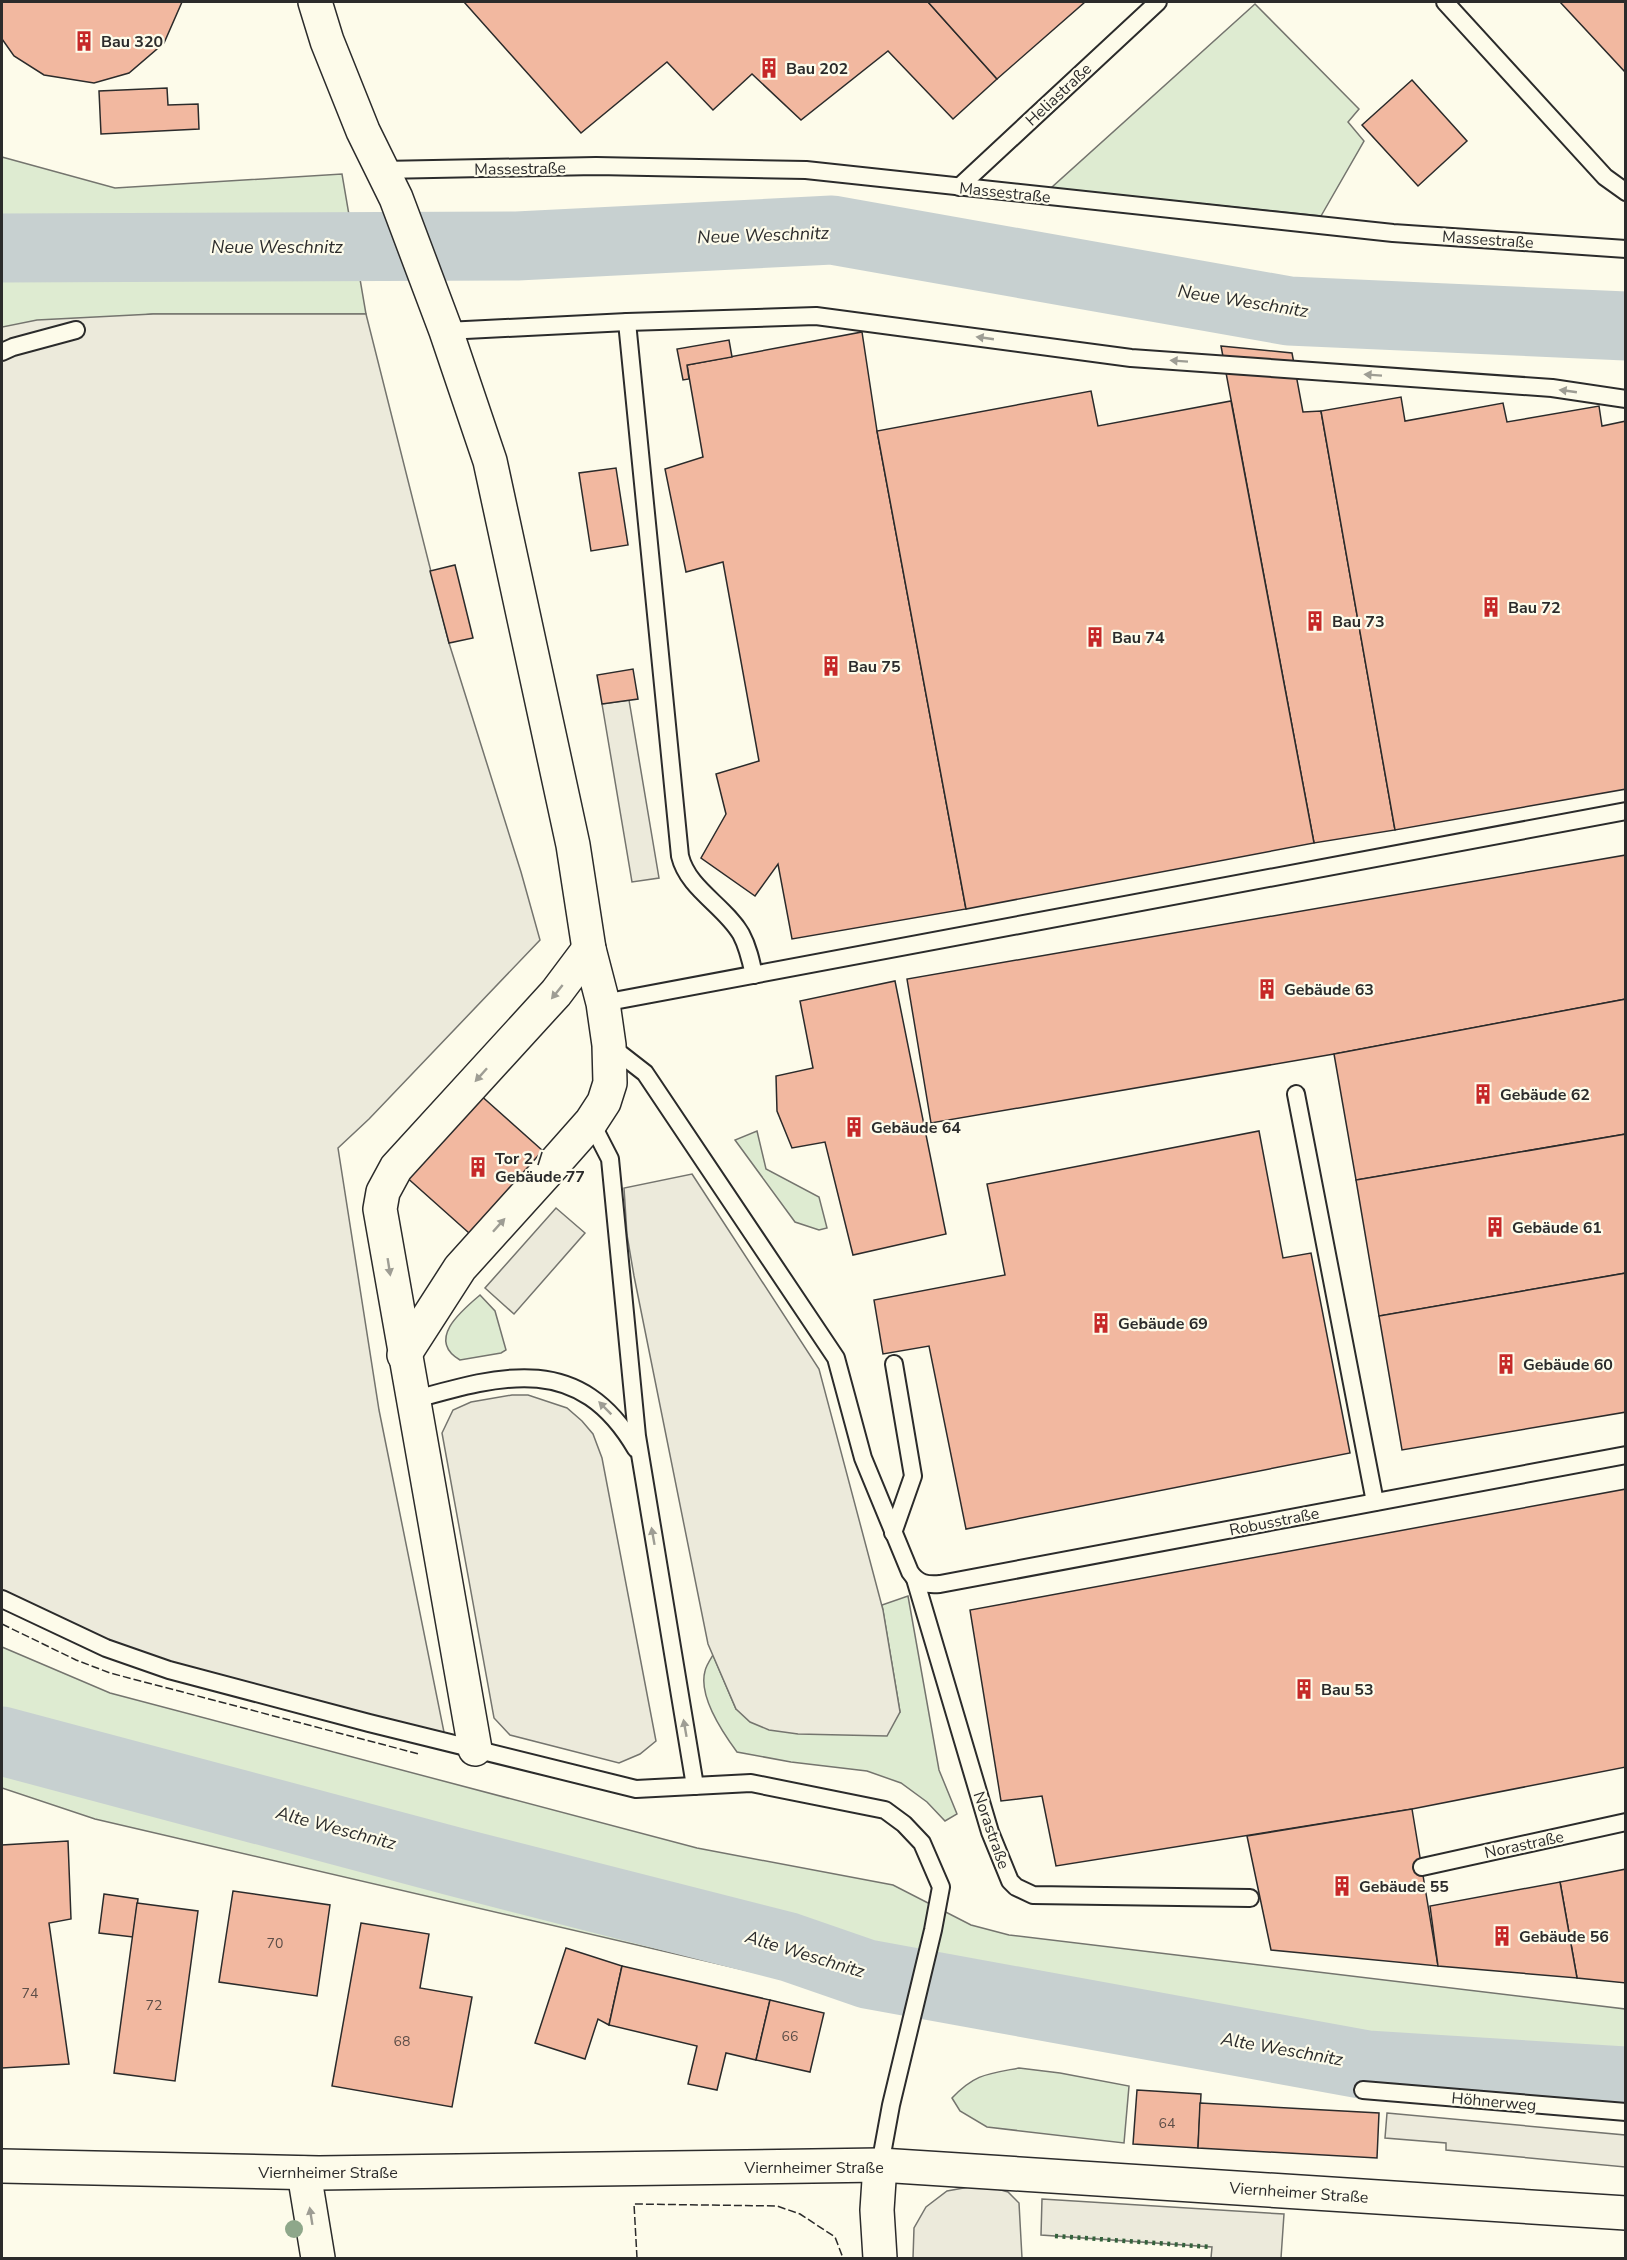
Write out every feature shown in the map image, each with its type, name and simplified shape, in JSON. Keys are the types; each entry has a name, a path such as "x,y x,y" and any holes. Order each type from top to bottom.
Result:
{"street":[{"path":"315,2 327,40 359,121 389,184 433,296 490,461 573,845 589,949 603,1003 609,1046 610,1083 604,1102 591,1122 460,1268 404,1355"},
{"path":"475,1749 380,1209 383,1192 396,1168 556,993 589,949"},
{"path":"880,2165 877,2210 880,2259"},
{"name":"Viernheimer Straße","path":"2,2166 304,2173 880,2165 1626,2213"},
{"path":"304,2173 318,2259"}],"lane":[{"name":"Heliastraße","path":"959,187 1158,2"},
{"path":"1445,2 1605,177 1626,192"},
{"name":"Massestraße","path":"389,184 596,166 806,170 1393,233 1626,249"},
{"path":"446,331 633,321 816,316 1131,358 1552,388 1626,399"},
{"path":"633,321 680,856 683,868 690,878 741,934 754,975"},
{"path":"2,352 76,330"},
{"path":"603,1003 1626,811"},
{"name":"Norastraße","path":"609,1046 645,1073 836,1358 863,1458 893,1533 918,1581 990,1832 1006,1874 1016,1887 1033,1895 1250,1898"},
{"path":"1296,1094 1375,1502"},
{"path":"591,1122 610,1160 640,1455 695,1786"},
{"path":"893,1533 913,1476 894,1364"},
{"path":"413,1400 473,1383 500,1380 528,1378 569,1385 584,1391 604,1407 620,1423 640,1455"},
{"name":"Robusstraße","path":"918,1581 940,1584 1626,1455"},
{"path":"2,1599 106,1648 169,1670 369,1723 636,1789 751,1783 885,1810 922,1842 941,1887 891,2105 880,2165"},
{"name":"Norastraße","path":"1422,1867 1626,1822"},
{"name":"Höhnerweg","path":"1363,2090 1626,2112"}],"green space":[{"path":"1255,4 1359,109 1348,122 1364,141 1321,216 1051,188"},
{"path":"2,157 115,188 342,174 366,314 153,314 2,329"},
{"path":"757,1131 766,1169 819,1197 827,1228 819,1230 795,1222 735,1140"},
{"path":"480,1295 495,1311 506,1350 501,1353 460,1360 450,1352 446,1344 446,1335 456,1317"},
{"path":"908,1596 939,1770 957,1814 945,1821 927,1802 901,1783 867,1771 791,1762 737,1752 713,1714 705,1692 705,1671 713,1655 736,1709 900,1712 882,1605"},
{"path":"2,1647 110,1693 697,1848 893,1885 971,1925 1009,1935 1625,2009 1625,2088 1043,2033 951,2018 95,1819 2,1788"},
{"path":"1019,2068 1129,2086 1124,2143 987,2127 960,2111 952,2098 968,2084 982,2076"}],"shaded area":[{"path":"153,314 366,314 449,643 540,940 369,1119 338,1148 379,1410 446,1742 169,1670 2,1599 2,327 37,320"},
{"path":"629,700 659,878 632,882 602,704"},
{"path":"692,1174 819,1369 883,1610 900,1712 887,1736 798,1734 769,1730 750,1722 736,1709 708,1644 634,1276 627,1235 624,1188"},
{"path":"556,1208 585,1233 514,1314 485,1288"},
{"path":"512,1395 528,1395 567,1408 593,1434 602,1458 656,1741 640,1754 619,1763 510,1735 494,1718 442,1433 453,1410 471,1402"},
{"path":"1387,2113 1625,2135 1625,2167 1446,2150 1446,2143 1385,2138"},
{"path":"987,2186 1008,2192 1019,2203 1022,2258 913,2258 914,2228 926,2207 947,2191"},
{"path":"1042,2199 1284,2214 1281,2258 1211,2258 1212,2247 1041,2235"}],"building":[{"name":"Bau 320","path":"2,2 182,2 164,43 129,73 94,83 44,75 14,56 2,39"},
{"name":"Bau 202","path":"464,2 928,2 997,79 953,119 888,51 801,120 752,74 713,110 667,62 581,133"},
{"path":"928,2 1085,2 997,79"},
{"path":"1560,2 1626,2 1626,73"},
{"path":"1412,80 1467,141 1418,186 1362,125"},
{"path":"167,88 168,105 198,104 199,129 101,134 99,91"},
{"name":"Bau 75","path":"862,332 877,431 966,909 792,939 778,864 755,896 701,858 726,814 716,774 759,761 723,562 686,572 665,469 703,457 687,365"},
{"path":"729,340 732,357 687,365 689,379 683,380 677,349"},
{"name":"Bau 73","path":"1221,346 1292,353 1303,412 1321,411 1395,830 1314,843"},
{"name":"Bau 74","path":"1091,391 1098,426 1231,401 1314,843 966,909 877,431"},
{"name":"Bau 72","path":"1401,397 1405,421 1503,403 1507,422 1599,406 1602,426 1626,421 1626,789 1395,830 1321,411"},
{"path":"616,468 628,545 591,551 579,473"},
{"path":"455,565 473,638 449,643 430,571"},
{"path":"633,669 638,699 602,704 597,675"},
{"name":"Gebäude 63","path":"1626,855 1626,999 1334,1054 931,1123 907,979"},
{"name":"Gebäude 64","path":"895,981 946,1234 853,1255 825,1142 792,1148 777,1111 776,1076 813,1068 800,1001"},
{"name":"Gebäude 62","path":"1626,999 1626,1134 1356,1180 1334,1054"},
{"name":"Tor 2 / Gebäude 77","path":"478,1093 552,1159 478,1241 404,1175"},
{"name":"Gebäude 69","path":"1259,1131 1283,1258 1311,1253 1350,1453 966,1529 929,1346 883,1354 874,1300 1005,1275 987,1184"},
{"name":"Gebäude 61","path":"1626,1134 1626,1273 1379,1316 1356,1180"},
{"name":"Gebäude 60","path":"1626,1273 1626,1412 1402,1450 1379,1316"},
{"name":"Bau 53","path":"1626,1489 1626,1767 1412,1809 1056,1866 1042,1796 1001,1801 970,1610"},
{"name":"Gebäude 55","path":"1412,1809 1438,1966 1271,1950 1247,1836"},
{"path":"68,1841 71,1919 49,1923 69,2064 2,2068 2,1845"},
{"path":"1626,1869 1626,1983 1577,1978 1560,1882"},
{"name":"Gebäude 56","path":"1560,1882 1577,1978 1438,1966 1430,1906"},
{"path":"233,1891 330,1905 317,1996 219,1982"},
{"path":"104,1894 138,1899 133,1937 99,1933"},
{"path":"137,1903 198,1911 175,2081 114,2073"},
{"path":"361,1923 429,1934 420,1988 472,1997 452,2107 332,2086"},
{"path":"566,1948 622,1966 609,2025 598,2019 585,2059 535,2043"},
{"path":"622,1966 770,2000 756,2060 726,2053 717,2090 688,2084 697,2046 609,2025"},
{"path":"770,2000 824,2013 810,2072 756,2060"},
{"path":"1137,2090 1201,2094 1198,2148 1133,2144"},
{"path":"1200,2103 1379,2113 1377,2158 1198,2148"}],"waterway":[{"name":"Neue Weschnitz","path":"2,248 517,246 832,230 1289,311 1626,326"},
{"name":"Alte Weschnitz","path":"2,1741 456,1862 789,1947 867,1974 1367,2065 1626,2081"}],"hedge":[{"path":"1055,2236 1212,2247"}],"fence":[{"path":"2,1624 76,1660 110,1673 419,1754"},
{"path":"637,2258 634,2204 777,2206 800,2214 835,2237 843,2258"}],"place":[{"name":"Bau 320","path":"84,41"},
{"name":"Bau 202","path":"769,68"},
{"name":"Bau 72","path":"1491,607"},
{"name":"Bau 73","path":"1315,621"},
{"name":"Bau 74","path":"1095,637"},
{"name":"Bau 75","path":"831,666"},
{"name":"Gebäude 63","path":"1267,989"},
{"name":"Gebäude 62","path":"1483,1094"},
{"name":"Gebäude 64","path":"854,1127"},
{"name":"Tor 2 / Gebäude 77","path":"478,1167"},
{"name":"Gebäude 61","path":"1495,1227"},
{"name":"Gebäude 69","path":"1101,1323"},
{"name":"Gebäude 60","path":"1506,1364"},
{"name":"Bau 53","path":"1304,1689"},
{"name":"Gebäude 55","path":"1342,1886"},
{"name":"Gebäude 56","path":"1502,1936"}]}
